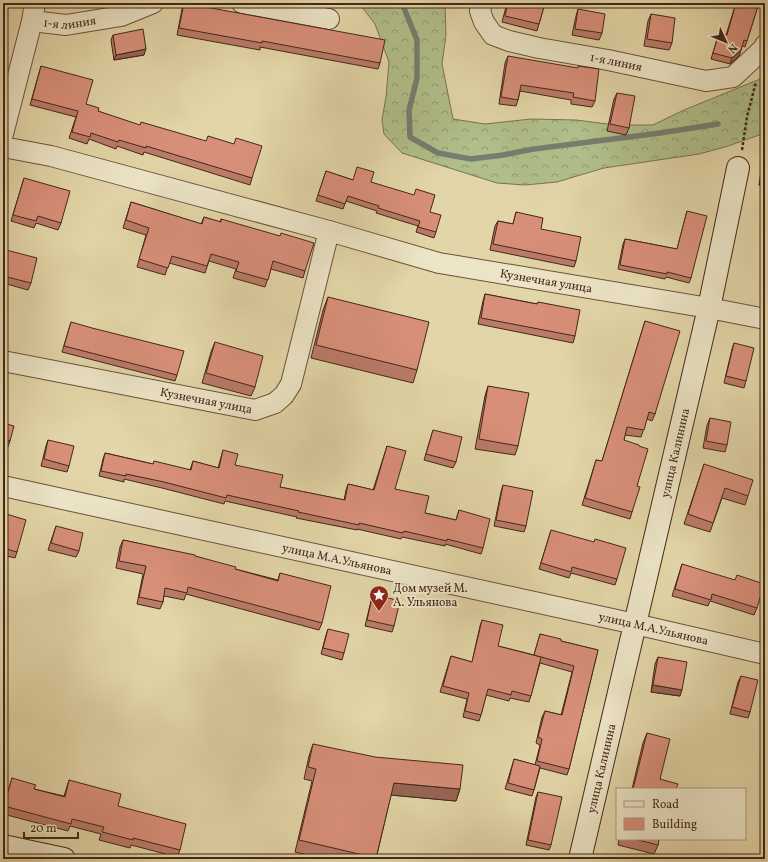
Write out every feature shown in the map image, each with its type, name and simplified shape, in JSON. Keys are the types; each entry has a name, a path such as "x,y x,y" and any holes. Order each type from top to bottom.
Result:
{"street":[{"name":"1-я линия","path":"34,12 66,26 122,16 153,3"},
{"path":"242,3 329,19"},
{"name":"1-я линия","path":"482,3 480,11 484,22 493,35 509,41 706,81 733,77 765,46"},
{"path":"3,134 34,12"},
{"name":"Кузнечная улица","path":"3,147 50,156 329,230 439,264 765,318"},
{"name":"улица Калинина","path":"580,859 709,308 738,168"},
{"name":"Кузнечная улица","path":"3,361 255,410 275,403 284,395 291,384 329,230"},
{"name":"улица М.А.Ульянова","path":"3,486 635,624 765,654"},
{"path":"3,846 64,859"}],"path":[{"path":"738,168 747,117 757,79"}],"green space":[{"path":"359,3 445,3 446,35 442,64 453,119 485,124 531,119 576,120 615,125 653,125 684,110 765,77 765,133 699,154 604,168 557,182 525,185 497,183 402,153 384,134 382,120 386,97 389,62 375,24"}],"building":[{"path":"184,3 385,40 380,63 262,41 262,43 179,28"},
{"path":"508,3 545,3 539,24 505,16"},
{"path":"736,3 759,3 747,41 744,40 741,50 732,58 713,53 719,33 727,35"},
{"path":"578,9 605,14 602,33 575,29"},
{"path":"651,14 675,18 672,43 647,39"},
{"path":"143,29 146,49 116,55 113,35"},
{"path":"508,56 578,68 578,66 599,69 595,101 573,97 574,93 521,85 518,100 501,97"},
{"path":"41,66 93,80 86,104 99,108 98,111 140,125 141,122 206,141 208,136 234,144 236,138 262,146 252,178 146,146 146,148 119,140 118,142 91,133 90,137 72,132 78,111 32,99"},
{"path":"617,93 635,96 629,128 610,124"},
{"path":"765,157 765,179 761,178"},
{"path":"357,167 374,172 371,182 414,195 416,189 435,195 430,212 441,215 436,232 418,227 420,221 378,208 379,206 348,196 345,204 318,195 326,171 353,180"},
{"path":"24,178 70,191 61,223 38,216 36,221 13,215"},
{"path":"131,202 202,224 204,217 221,222 221,219 280,236 281,233 314,243 305,271 273,261 268,280 236,271 239,262 211,254 207,266 172,256 168,268 139,259 149,228 126,220"},
{"path":"687,211 707,216 691,278 667,272 667,274 620,265 625,239 677,249"},
{"path":"516,212 543,218 541,229 581,237 576,261 493,244 498,221 513,224"},
{"path":"6,250 37,258 31,283 3,276 3,261"},
{"path":"485,294 537,304 538,302 580,310 575,336 481,318"},
{"path":"328,297 429,322 417,370 316,345"},
{"path":"645,321 680,331 655,414 649,412 644,430 627,427 624,440 648,449 637,486 640,487 632,512 585,498 596,460 602,461"},
{"path":"71,322 184,351 177,375 64,346"},
{"path":"215,342 263,356 255,387 206,373"},
{"path":"734,343 754,348 746,381 726,376"},
{"path":"488,386 529,393 518,446 479,439"},
{"path":"710,418 731,422 727,445 706,441"},
{"path":"3,423 14,426 10,441 3,439"},
{"path":"433,430 462,437 456,462 426,454"},
{"path":"48,440 74,446 69,466 44,459"},
{"path":"387,446 406,451 395,489 429,496 425,513 456,520 459,510 490,519 483,548 447,539 447,541 404,531 403,533 359,523 359,525 227,495 226,498 126,474 126,476 101,471 105,453 153,464 154,461 191,470 193,461 219,468 223,450 238,454 235,465 283,475 280,487 345,500 348,484 374,490"},
{"path":"704,464 753,480 748,496 725,488 713,523 688,514"},
{"path":"503,485 533,491 526,526 496,520"},
{"path":"3,513 26,520 17,552 3,548"},
{"path":"56,526 83,533 79,551 51,543"},
{"path":"551,530 594,542 595,539 626,548 617,579 572,567 571,572 541,563"},
{"path":"123,540 195,555 236,567 235,569 278,581 280,573 331,586 322,623 188,587 187,593 165,588 163,602 139,597 146,566 119,561"},
{"path":"682,564 735,580 737,575 764,584 757,608 712,594 711,600 675,589"},
{"path":"373,594 400,601 394,626 367,620"},
{"path":"482,620 503,625 498,646 541,657 531,696 512,691 511,695 488,689 481,715 465,711 469,693 443,686 451,656 472,662"},
{"path":"328,629 349,634 344,653 323,648"},
{"path":"540,634 598,650 569,769 537,761 542,739 538,737 545,711 562,715 574,666 534,655"},
{"path":"658,657 687,662 682,690 653,685"},
{"path":"741,676 758,680 750,712 732,707"},
{"path":"647,733 670,739 660,779 678,784 676,788 633,788"},
{"path":"313,744 375,757 463,765 460,789 394,783 376,858 299,840 316,769 308,767"},
{"path":"514,759 540,766 534,790 508,783"},
{"path":"12,778 36,785 34,789 65,797 69,780 121,794 118,806 186,824 180,850 102,832 104,827 72,819 71,824 4,806"},
{"path":"538,792 562,797 551,845 528,840"},
{"path":"638,840 659,840 658,845"}],"waterway":[{"path":"402,3 417,40 417,78 409,110 410,137 438,153 471,159 718,124"}],"place":[{"name":"Дом музей М. А. Ульянова","path":"379,612"}]}
